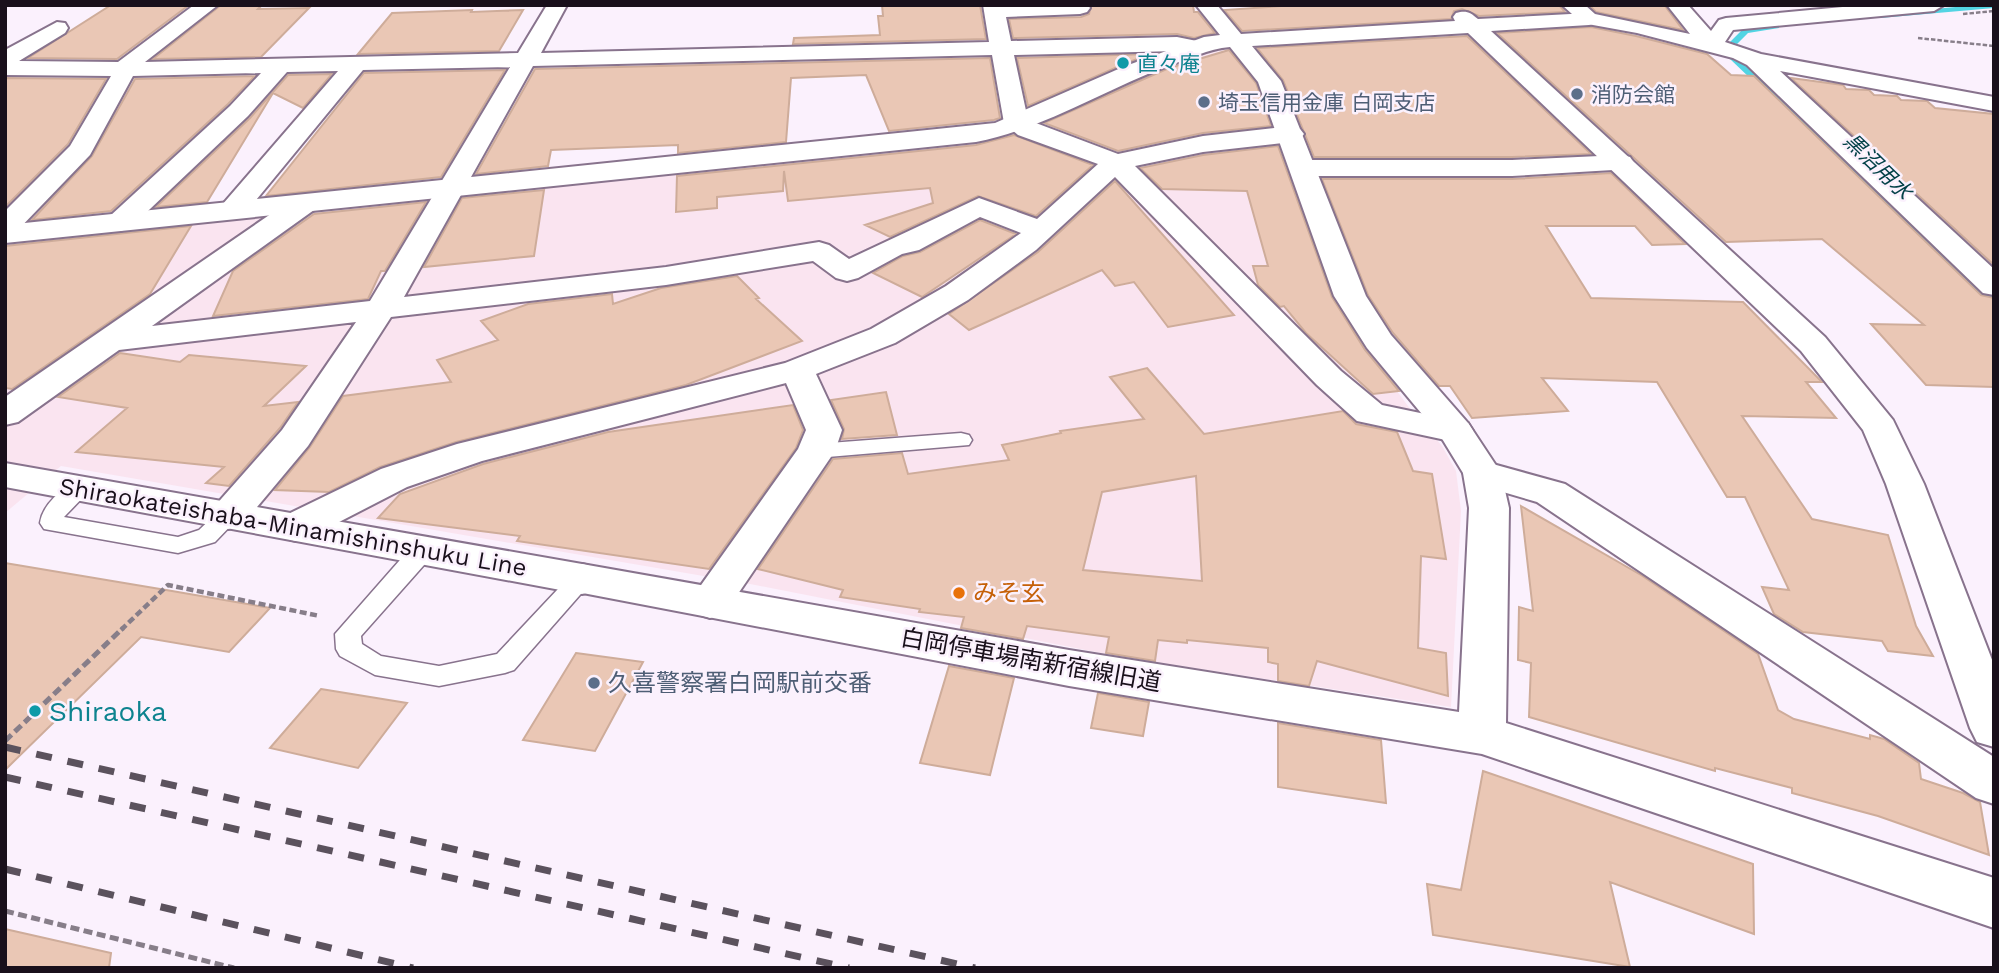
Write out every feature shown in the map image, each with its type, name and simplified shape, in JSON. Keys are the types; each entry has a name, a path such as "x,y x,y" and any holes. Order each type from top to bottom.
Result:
{"street":[{"path":"5,227 81,150 129,62 208,5"},
{"path":"228,516 295,438 381,309 557,5"},
{"path":"1206,5 1269,81 1350,296 1379,341 1455,431 1482,474 1489,508 1482,735"},
{"path":"1676,5 1712,46"},
{"path":"1712,46 1726,24 1802,10 1934,5"},
{"path":"1080,9 994,8 1017,123 1027,130 1116,162 1329,378 1370,414 1455,431"},
{"path":"5,234 976,134 1017,123 1194,47 1236,40 1462,16 1581,12 1755,60 1994,104"},
{"path":"1462,16 1813,344 1880,428 1905,484 1994,728"},
{"path":"5,60 57,28"},
{"path":"5,68 126,69 523,61 1002,47 1177,44 1194,47"},
{"path":"1755,60 1994,286"},
{"path":"232,211 356,64"},
{"path":"120,222 239,111 281,65"},
{"path":"296,527 394,478 470,452 797,370 883,336 957,293 1027,244 1116,162 1203,144 1291,134"},
{"path":"1303,168 1512,168 1621,163"},
{"path":"5,414 304,204"},
{"path":"107,341 666,276 819,251 847,272 979,206 1041,230"},
{"path":"710,602 816,451 824,430 797,370"},
{"path":"1482,474 1551,493 1994,783"},
{"name":"Shiraokateishaba-Minamishinshuku Line","path":"5,475 582,579"},
{"name":"白岡停車場南新宿線旧道","path":"582,579 1069,668 1482,735 1994,904"}],"lane":[{"path":"816,451 961,440"},
{"path":"423,550 348,634 349,649 375,665 439,676 505,663 582,579"}],"path":[{"path":"5,741 168,585 331,618"},
{"path":"5,911 234,968"}],"shaded area":[{"path":"1229,46 1256,81 1335,307 1408,406 1442,446 1456,471 1461,511 1451,707 1121,657 750,584 61,466 5,513 5,240 1004,137 1185,59"}],"building":[{"path":"111,5 189,5 117,59 28,58"},
{"path":"221,5 262,5 258,9 309,8 261,57 153,59"},
{"path":"882,5 980,5 986,39 793,44 794,38 880,35 878,16 883,16"},
{"path":"1091,5 1193,5 1194,12 1198,12 1215,33 1194,38 1177,34 1013,38 1009,19 1081,17 1089,14"},
{"path":"1296,5 1559,5 1565,12 1479,16 1462,9 1454,11 1451,19 1242,31 1224,10"},
{"path":"1589,5 1665,6 1683,30 1596,12"},
{"path":"472,10 471,12 523,10 499,51 358,54 392,13"},
{"path":"1591,27 1707,54 1731,75 1754,76 1981,295 1994,298 1994,387 1926,385 1871,324 1924,325 1822,239 1726,242 1497,33"},
{"path":"1467,36 1591,154 1512,157 1314,157 1283,80 1257,48"},
{"path":"1229,50 1256,83 1271,126 1203,133 1118,151 1044,123 1169,68"},
{"path":"1150,54 1028,106 1017,58"},
{"path":"990,58 1000,118 994,120 889,131 866,75 791,78 786,142 678,153 678,145 551,150 548,166 476,174 535,69"},
{"path":"505,70 441,177 266,196 364,73"},
{"path":"332,74 303,108 273,93 207,202 156,207 250,118 288,75"},
{"path":"255,76 111,211 32,220 92,156 135,79"},
{"path":"5,78 106,79 68,144 5,207"},
{"path":"1791,78 1843,85 1846,89 1869,90 1874,95 1897,96 1901,100 1927,101 1935,108 1994,114 1994,265"},
{"path":"1014,135 1093,165 1036,216 978,196 890,237 865,225 933,203 930,188 788,201 784,171 783,191 717,197 717,208 676,212 677,176 976,145"},
{"path":"1278,146 1332,297 1365,350 1399,391 1373,394 1306,333 1284,306 1280,307 1258,285 1253,266 1268,266 1247,191 1162,189 1140,168 1203,155"},
{"path":"1611,173 1685,244 1652,245 1635,226 1546,226 1591,298 1743,302 1822,382 1806,382 1836,418 1742,416 1812,519 1888,535 1916,626 1933,656 1888,651 1882,641 1803,632 1774,614 1762,587 1789,590 1745,497 1727,497 1657,382 1542,378 1568,411 1472,418 1450,386 1439,386 1393,333 1368,295 1322,179 1512,179"},
{"path":"1115,181 1234,315 1168,327 1134,282 1115,286 1102,270 969,330 949,314 1038,252"},
{"path":"544,190 534,256 424,267 462,198"},
{"path":"426,202 385,271 381,271 368,299 213,316 233,271 314,214"},
{"path":"980,220 1016,234 922,297 873,273 903,256 920,252"},
{"path":"191,226 150,294 12,389 5,388 5,246"},
{"path":"737,276 759,298 756,299 802,341 686,385 456,442 380,467 329,492 275,490 310,447 343,396 451,382 437,360 498,340 481,321 528,304 612,294 613,304 661,288"},
{"path":"120,353 180,362 189,355 306,366 264,406 298,402 280,428 229,486 206,483 224,467 76,452 127,408 58,397"},
{"path":"1147,368 1204,434 1343,411 1356,424 1397,432 1413,471 1432,474 1446,559 1421,556 1418,648 1446,653 1448,696 1317,661 1309,686 1278,681 1278,664 1268,662 1268,648 1187,640 1187,643 1158,640 1155,661 1106,653 1109,637 1027,626 1023,639 961,628 964,617 919,612 920,609 840,597 843,590 758,569 833,459 902,453 908,474 1009,460 1002,445 1061,433 1060,431 1144,419 1110,377","holes":["1196,476 1202,581 1083,570 1102,492"]},
{"path":"886,392 897,435 842,439 844,429 831,400"},
{"path":"793,405 803,430 796,448 709,569 517,541 520,536 378,518 400,494 483,464 608,432"},
{"path":"1521,506 1641,575 1758,654 1778,710 1794,719 1870,739 1870,735 1884,739 1919,763 1921,779 1963,793 1980,802 1989,855 1878,816 1792,793 1792,788 1715,768 1715,771 1529,717 1531,663 1518,660 1519,607 1533,611"},
{"name":"Shiraoka","path":"5,563 270,608 229,652 141,637 5,770"},
{"path":"576,653 643,662 595,751 523,740"},
{"path":"949,666 1014,678 990,775 920,763"},
{"path":"321,689 407,703 358,768 270,748"},
{"path":"1098,693 1149,702 1143,736 1091,728"},
{"path":"1278,723 1381,740 1386,803 1278,787"},
{"path":"1483,771 1753,864 1754,934 1610,882 1630,967 1433,935 1427,884 1461,890"},
{"path":"5,929 111,953 109,968 5,968"}],"waterway":[{"name":"黒沼用水","path":"1880,16 1994,6"},
{"name":"黒沼用水","path":"1734,42 1746,31 1776,26"},
{"name":"黒沼用水","path":"1733,57 1994,305"}],"railway":[{"path":"5,747 975,968"},
{"path":"5,777 849,968"},
{"path":"5,869 413,968"}],"place":[{"name":"直々庵","path":"1123,63"},
{"name":"消防会館","path":"1577,94"},
{"name":"埼玉信用金庫 白岡支店","path":"1204,102"},
{"name":"みそ玄","path":"959,593"},
{"name":"久喜警察署白岡駅前交番","path":"594,683"},
{"name":"Shiraoka","path":"35,711"}]}
